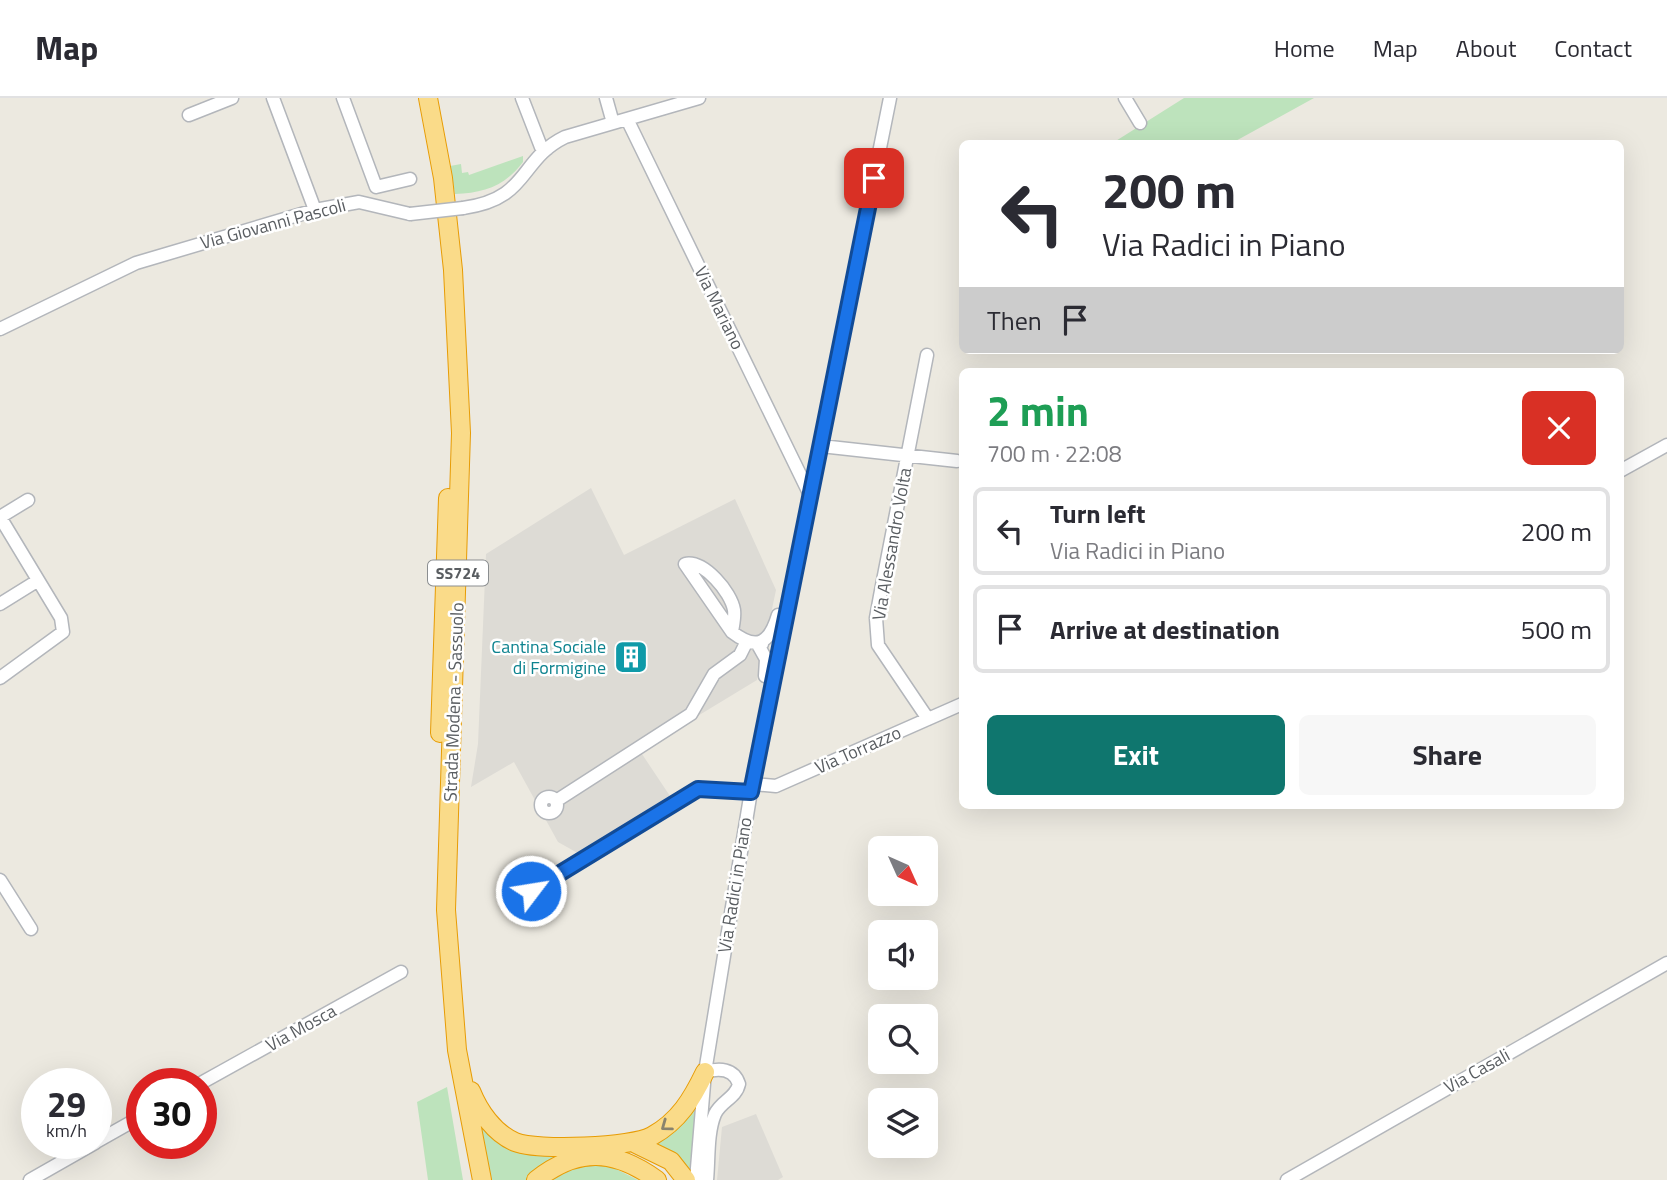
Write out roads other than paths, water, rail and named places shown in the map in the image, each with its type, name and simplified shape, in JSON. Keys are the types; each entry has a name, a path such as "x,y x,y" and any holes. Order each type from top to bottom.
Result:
{"highway":[{"name":"Strada Modena - Sassuolo","path":"417,98 431,182 441,269 449,421 435,912 470,1180"},
{"name":"Strada Modena - Sassuolo","path":"428,98 443,178 458,348 458,567 446,910 452,1054 482,1180"},
{"path":"452,1054 478,1109 497,1130 515,1142 536,1147 636,1144 671,1161 686,1180"},
{"path":"636,1144 673,1122 690,1103 705,1072"},
{"path":"536,1180 565,1160 597,1156 614,1157 636,1165 657,1180"}],"street":[{"path":"189,115 232,98"},
{"path":"273,98 316,210"},
{"path":"343,98 376,187 410,179"},
{"path":"522,98 541,146 547,149"},
{"name":"Via Mariano","path":"606,98 811,498"},
{"name":"Via Giovanni Pascoli","path":"0,329 136,263 316,210 359,202 410,214 463,208 503,197 517,185 547,149 565,137 699,98"},
{"name":"Via Radici in Piano","path":"696,1180 705,1072 751,788 890,98"},
{"path":"1125,98 1140,123"},
{"name":"Via Alessandro Volta","path":"927,355 880,596 876,634 882,652 928,719"},
{"path":"1624,469 1667,445"},
{"path":"821,446 957,461"},
{"path":"2,672 55,640 63,632 61,618 0,517 28,500"},
{"path":"732,632 734,607 708,569 694,563 685,564 732,632 752,642 778,647"},
{"path":"0,604 37,581"},
{"path":"556,801 620,754 691,715 714,674 740,655 752,642 771,634 782,604 791,594"},
{"path":"752,642 766,659 765,681 769,693"},
{"name":"Via Torrazzo","path":"751,788 776,786 959,705"},
{"path":"531,891 698,789 751,788"},
{"path":"0,880 31,929"},
{"name":"Via Casali","path":"1287,1180 1667,963"},
{"name":"Via Mosca","path":"217,1074 401,972"},
{"path":"705,1072 718,1068 727,1071 735,1075 739,1084 734,1095 718,1108 714,1117 707,1180"},
{"path":"30,1180 66,1159"}],"place":[{"name":"Cantina Sociale di Formigine","path":"631,657"}]}
